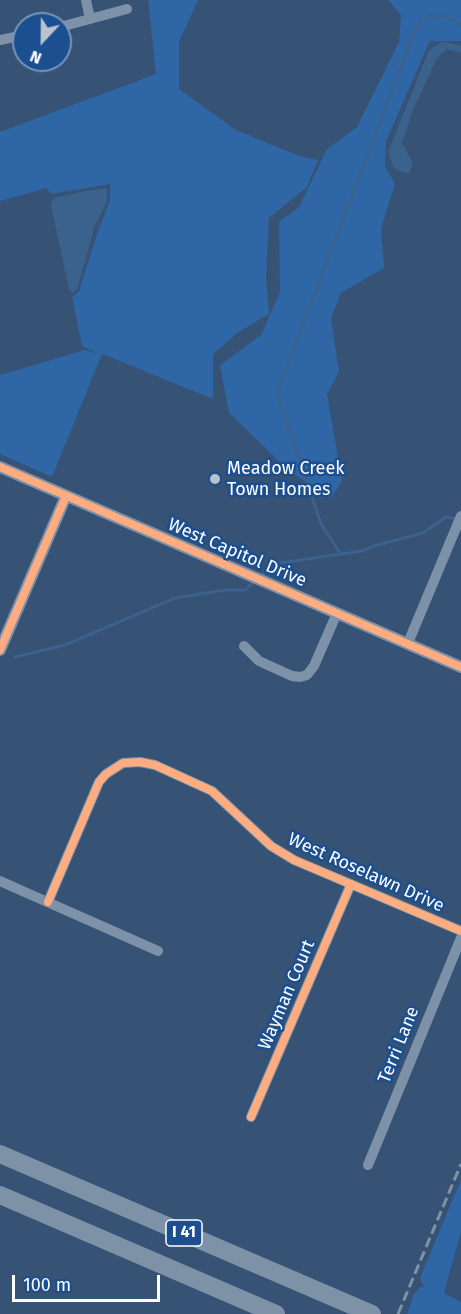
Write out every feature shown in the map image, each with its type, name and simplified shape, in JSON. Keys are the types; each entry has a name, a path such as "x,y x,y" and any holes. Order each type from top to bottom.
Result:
{"highway":[{"name":"I 41","path":"0,1154 370,1313"},
{"name":"I 41","path":"0,1195 276,1314"}],"street":[{"path":"86,0 90,19"},
{"path":"72,24 127,9"},
{"name":"West Capitol Drive","path":"0,467 461,667"},
{"path":"0,650 66,496"},
{"path":"408,643 459,520"},
{"path":"244,646 259,661 292,676 307,675 314,666 337,612"},
{"name":"West Roselawn Drive","path":"48,902 99,782 114,768 131,762 155,765 203,786 225,801 258,835 283,854 461,931"},
{"path":"0,881 158,951"},
{"name":"Wayman Court","path":"250,1117 351,884"},
{"name":"Terri Lane","path":"368,1165 461,938"}],"shaded area":[{"path":"148,0 198,0 179,42 179,89 236,130 299,156 318,160 307,187 269,218 266,276 269,314 237,333 213,354 213,399 102,354 52,477 0,454 0,375 85,350 99,354 82,346 72,297 79,291 110,200 110,184 51,194 47,188 0,201 0,132 156,74"},
{"path":"388,0 461,0 461,41 430,41 386,141 385,166 395,184 381,228 384,268 341,293 331,318 339,372 327,394 342,481 331,498 289,471 229,413 220,365 261,335 280,292 279,222 299,207 327,149 357,127 399,42 401,15"},
{"path":"443,41 461,46 461,53 447,49 437,58 413,110 402,143 413,163 409,174 394,169 388,152 429,50"},
{"path":"107,188 107,202 95,225 77,290 72,293 69,290 51,205 53,198"},
{"path":"461,1180 461,1231 444,1293 461,1302 461,1314 407,1314 414,1294 420,1287 424,1287 420,1278"}],"waterway":[{"path":"340,553 321,524 278,397 280,385 413,36 421,21 430,15 446,17 461,24"},
{"path":"260,576 270,567 280,563 362,551 423,533 446,517 457,519"},
{"path":"15,657 65,645 175,598 225,590 245,590 255,580"}],"railway":[{"path":"398,1314 461,1164"}],"cycle path":[{"path":"0,467 461,667"},
{"path":"0,650 66,496"},
{"path":"48,902 99,782 106,774 123,763 140,762 155,765 212,791 271,846 294,860 461,931"},
{"path":"251,1117 351,884"}],"place":[{"name":"Meadow Creek Town Homes","path":"215,479"}]}
